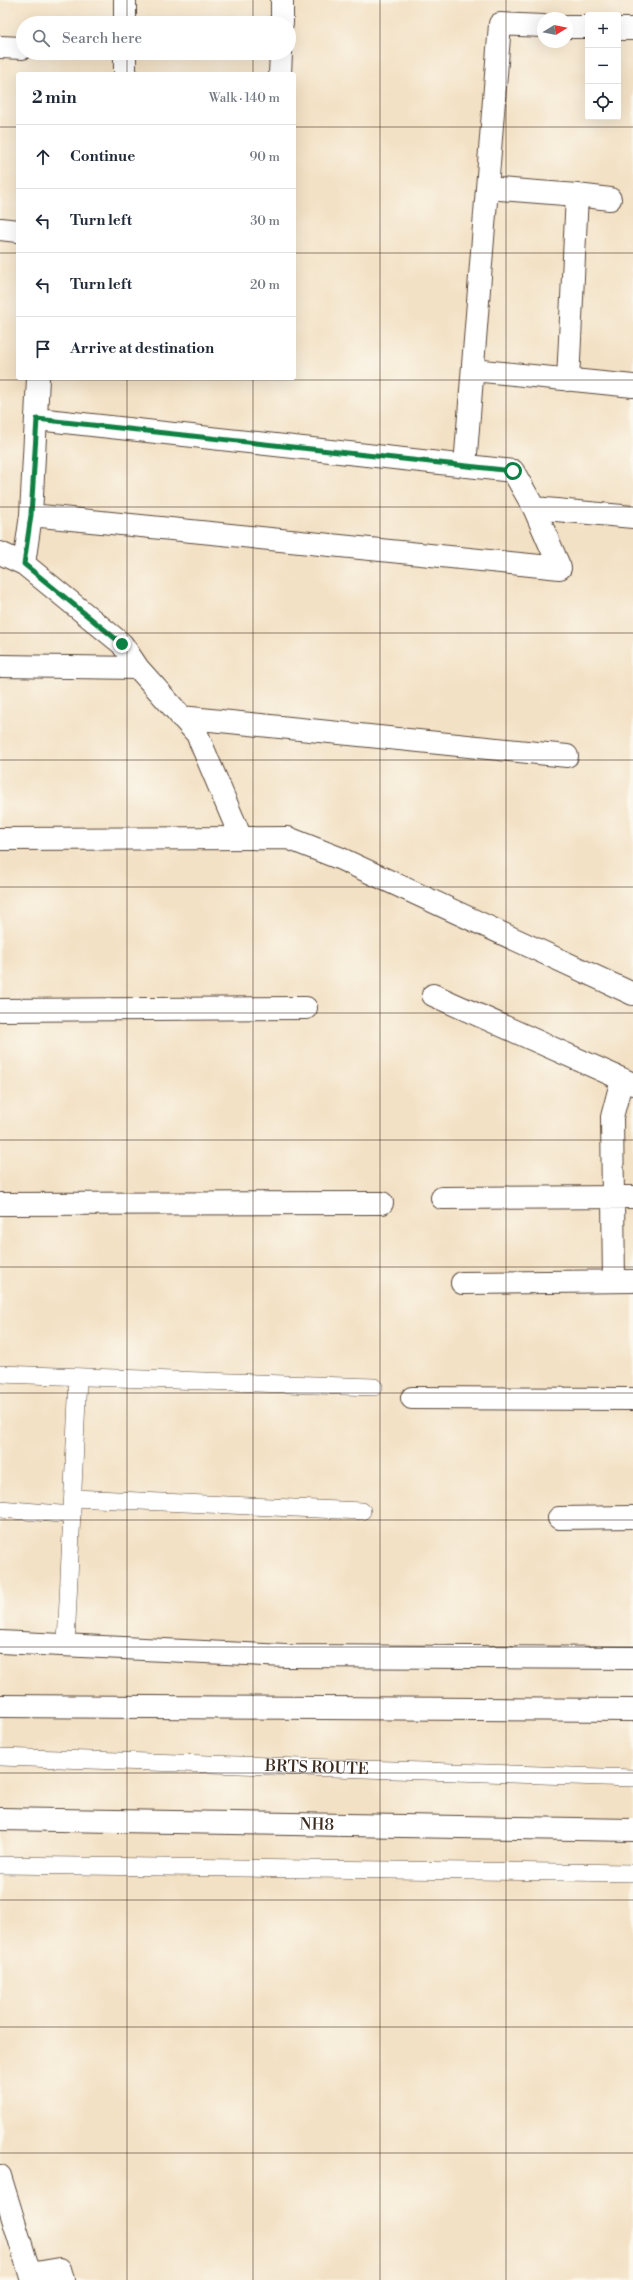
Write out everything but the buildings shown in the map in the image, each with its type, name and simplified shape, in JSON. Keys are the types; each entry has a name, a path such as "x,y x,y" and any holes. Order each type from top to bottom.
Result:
{"street":[{"path":"125,0 125,16"},
{"path":"282,0 282,16"},
{"path":"465,466 500,24 537,26"},
{"path":"573,27 585,27"},
{"path":"621,28 633,29"},
{"path":"0,47 16,48"},
{"path":"125,60 125,72"},
{"path":"280,72 281,60"},
{"path":"487,188 610,199"},
{"path":"568,380 578,195"},
{"path":"0,229 16,231"},
{"path":"473,370 633,386"},
{"path":"24,564 31,515 38,380"},
{"path":"31,515 560,568 534,508 513,471 37,419"},
{"path":"534,508 633,517"},
{"path":"0,553 24,564 122,644 138,668 197,734 241,838"},
{"path":"0,666 138,668"},
{"path":"181,717 567,756"},
{"path":"0,839 288,838 339,858 633,994"},
{"path":"433,995 628,1082 612,1116 623,1197 623,1281 462,1283"},
{"path":"0,1010 306,1008"},
{"path":"442,1198 623,1197"},
{"path":"0,1204 382,1203"},
{"path":"412,1398 633,1399"},
{"path":"559,1518 633,1517"},
{"path":"0,1642 286,1656 633,1658"},
{"path":"0,1706 633,1710"},
{"name":"NH8","path":"0,1819 633,1830"},
{"path":"0,2176 30,2274 60,2269 63,2280"}],"lane":[{"path":"0,1374 374,1386"},
{"path":"66,1645 78,1377"},
{"path":"0,1509 73,1507 362,1511"},
{"name":"BRTS ROUTE","path":"0,1757 633,1778"},
{"path":"0,1865 633,1873"}],"route":[{"path":"122,644 24,564 31,515 37,419 513,471"}]}
